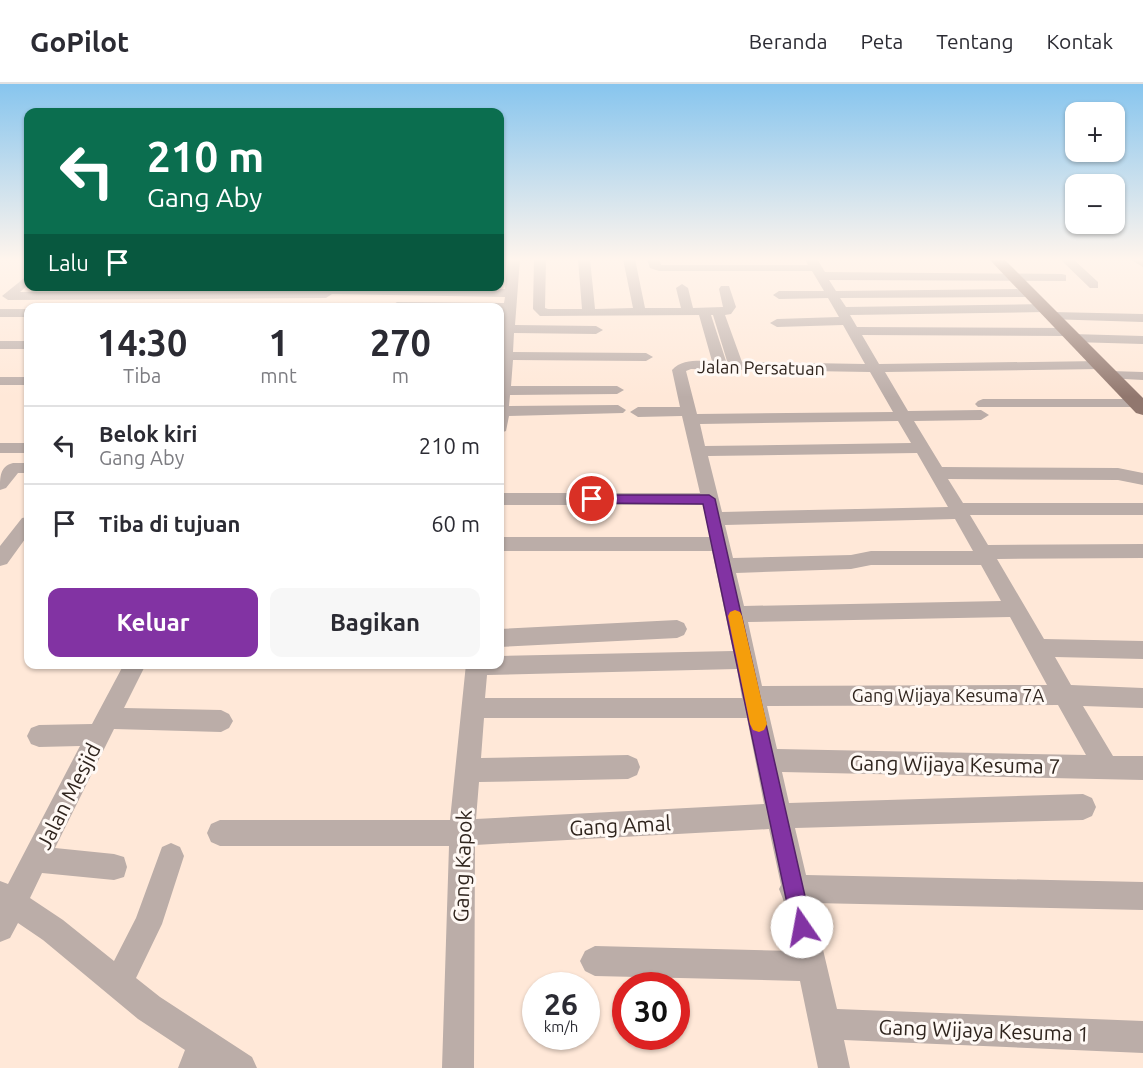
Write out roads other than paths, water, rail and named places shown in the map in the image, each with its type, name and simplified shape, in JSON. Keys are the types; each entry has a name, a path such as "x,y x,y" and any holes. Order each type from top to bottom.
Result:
{"main road":[{"path":"1041,305 1105,370 1139,398"}],"street":[{"path":"541,305 541,311 589,313 711,312 730,309 729,305"},
{"path":"588,305 589,313"},
{"path":"639,305 640,312"},
{"path":"686,305 688,312"},
{"path":"838,305 1106,767"},
{"path":"504,307 510,307 504,345"},
{"path":"711,312 711,337 728,366"},
{"path":"711,312 726,337 728,366"},
{"path":"777,322 1048,312 1143,318"},
{"path":"0,313 24,313"},
{"path":"848,321 1073,338 1126,339 1142,347"},
{"path":"507,329 596,330"},
{"path":"711,337 726,337"},
{"path":"920,344 1073,338"},
{"path":"0,345 24,345"},
{"path":"504,356 646,357"},
{"name":"Jalan Persatuan","path":"834,1068 793,889 712,509 679,370 691,365 1105,370 1139,398"},
{"path":"0,393 6,381 24,381"},
{"path":"504,391 617,390"},
{"path":"638,412 690,415 904,417 1139,398"},
{"path":"1047,417 1139,398"},
{"path":"504,411 618,410"},
{"path":"0,448 24,448"},
{"path":"698,451 922,448"},
{"path":"0,484 21,468"},
{"path":"937,473 1118,474 1143,479"},
{"path":"504,499 712,509 959,511 1143,509"},
{"path":"0,559 24,528"},
{"path":"504,544 719,544"},
{"path":"724,566 851,562 871,558 1143,551"},
{"path":"735,614 1016,609"},
{"path":"504,638 677,629"},
{"path":"1038,648 1143,650"},
{"path":"504,664 745,660"},
{"name":"Jalan Mesjid","path":"4,909 35,859 132,669"},
{"name":"Gang Kapok","path":"458,1068 462,833 477,669"},
{"name":"Gang Wijaya Kesuma 7A","path":"473,708 1065,695 1143,698"},
{"path":"39,736 103,727 221,721"},
{"name":"Gang Wijaya Kesuma 7","path":"766,760 1143,768"},
{"path":"467,770 628,767"},
{"name":"Gang Amal","path":"220,833 462,833 778,816 1083,807"},
{"path":"119,982 148,924 171,856"},
{"path":"35,859 114,867"},
{"path":"793,889 1143,896"},
{"path":"4,909 53,930 119,982 198,1055 242,1068"},
{"path":"595,961 810,966"},
{"name":"Gang Wijaya Kesuma 1","path":"824,1024 1143,1037"}]}
